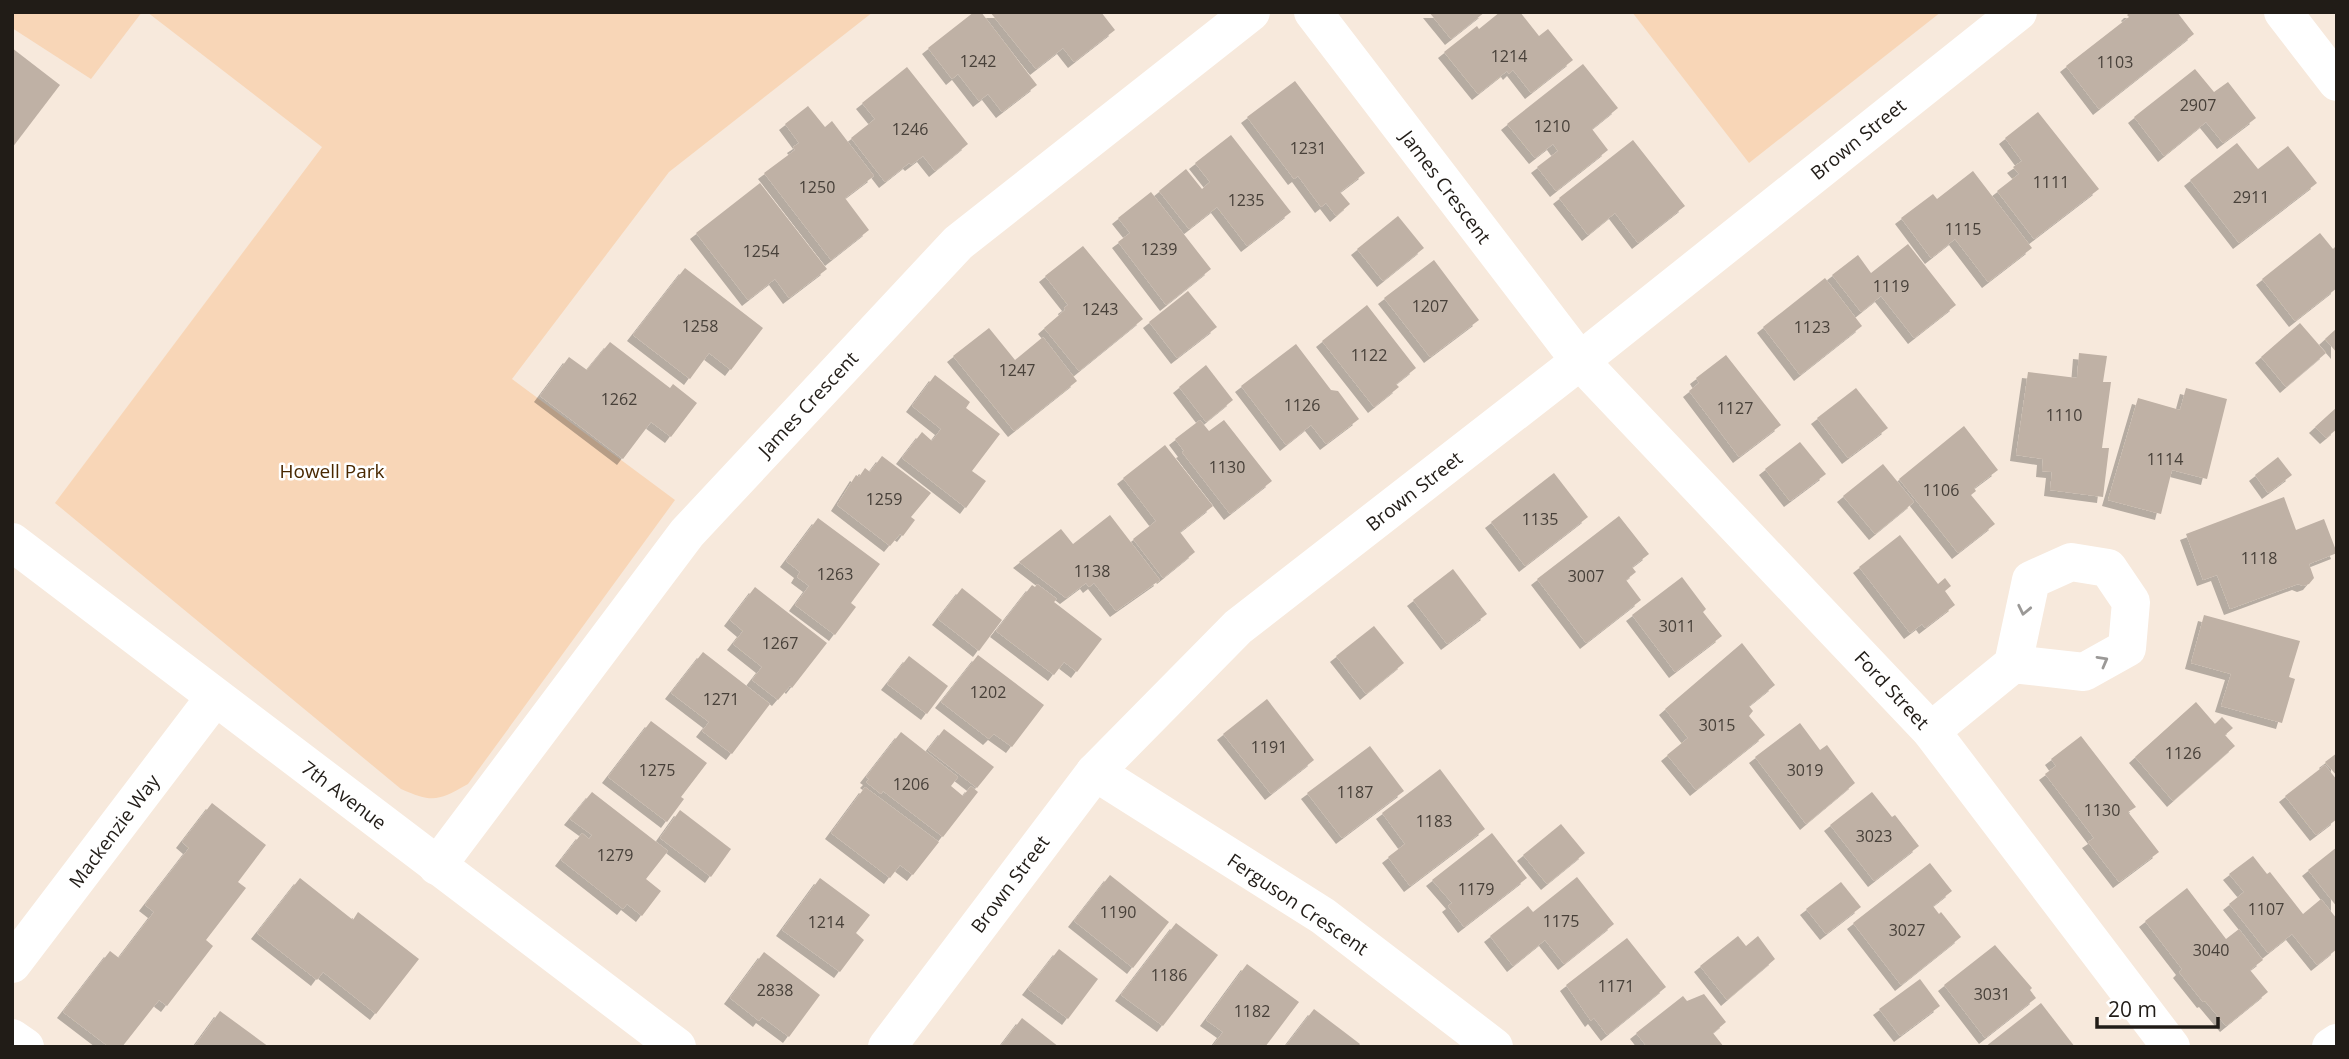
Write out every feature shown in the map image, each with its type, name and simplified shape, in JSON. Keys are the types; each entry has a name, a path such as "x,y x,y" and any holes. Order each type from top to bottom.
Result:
{"street":[{"name":"James Crescent","path":"437,866 687,533 958,243 1251,12"},
{"name":"James Crescent","path":"1312,12 1580,361"},
{"name":"Brown Street","path":"887,1047 1095,772 1238,628 1580,361 2018,12"},
{"path":"2283,12 2337,82"},
{"name":"Ford Street","path":"1580,361 1931,731 2171,1047"},
{"name":"7th Avenue","path":"12,542 677,1047"},
{"path":"1931,731 2013,664"},
{"name":"Mackenzie Way","path":"12,964 215,697"},
{"name":"Ferguson Crescent","path":"1095,772 1323,916 1493,1047"},
{"path":"12,1038 25,1047"},
{"path":"2331,1047 2337,1043"}],"green space":[{"path":"12,12 142,12 91,79 12,28"},
{"name":"Howell Park","path":"147,12 873,12 669,172 512,379 675,500 468,784 442,797 421,797 401,789 55,503 322,147"},
{"path":"1632,12 1941,12 1749,163"}],"building":[{"path":"974,12 981,12 1037,85 1002,112 988,94 979,101 958,74 952,79 928,48"},
{"path":"990,12 1101,12 1115,30 1074,62 1063,48 1036,69"},
{"path":"1429,12 1485,12 1451,39"},
{"path":"1500,12 1520,12 1539,36 1548,29 1573,60 1531,93 1513,70 1509,74 1507,71 1478,94 1444,52"},
{"path":"2130,12 2177,12 2194,34 2099,109 2066,66 2129,17 2127,15"},
{"path":"12,48 60,85 12,148"},
{"path":"1583,64 1618,108 1592,129 1608,150 1556,191 1537,167 1558,151 1553,144 1535,158 1507,124"},
{"path":"907,67 968,144 935,171 923,156 911,165 909,163 885,182 851,138 875,119 862,103"},
{"path":"2195,69 2214,92 2228,82 2256,118 2223,143 2206,122 2164,156 2134,117"},
{"path":"1295,81 1365,173 1340,192 1350,204 1336,216 1326,203 1321,207 1298,176 1294,179 1247,117"},
{"path":"808,106 825,127 832,121 874,176 845,198 869,230 831,260 764,173 795,150 793,147 799,143 785,124"},
{"path":"2038,112 2099,189 2034,239 1997,191 2019,174 2013,167 2022,161 2005,138"},
{"path":"1231,135 1291,212 1247,246 1217,207 1189,229 1159,191 1186,169 1202,189 1210,182 1195,163"},
{"path":"1633,140 1685,206 1638,243 1615,213 1588,235 1559,198"},
{"path":"2237,143 2258,169 2288,146 2317,183 2239,243 2190,180"},
{"path":"1973,171 2032,248 1988,282 1955,239 1931,258 1901,218 1933,194 1937,199"},
{"path":"760,183 827,269 789,298 775,279 748,300 696,233"},
{"path":"1151,192 1211,269 1166,305 1118,242 1130,233 1118,218"},
{"path":"1398,216 1424,248 1383,281 1357,249"},
{"path":"2320,233 2333,249 2337,249 2337,288 2295,321 2262,279"},
{"path":"1908,244 1956,305 1914,338 1881,296 1861,312 1832,275 1858,255 1871,273"},
{"path":"1083,246 1143,319 1079,371 1044,328 1068,305 1045,276"},
{"path":"1434,260 1479,320 1430,357 1384,298"},
{"path":"685,268 763,328 731,370 709,353 690,379 633,335"},
{"path":"1825,278 1862,326 1800,375 1763,327"},
{"path":"1188,291 1217,327 1177,358 1149,322"},
{"path":"1367,305 1416,368 1396,384 1399,387 1374,407 1322,341"},
{"path":"2300,323 2326,353 2286,387 2261,357"},
{"path":"989,328 1015,360 1043,337 1077,381 1014,431 953,356"},
{"path":"2337,328 2337,353 2325,339"},
{"path":"610,342 670,388 673,384 697,403 671,437 651,422 623,459 540,396 569,357 587,370"},
{"path":"1296,344 1331,390 1338,391 1359,419 1326,444 1311,425 1286,445 1241,386"},
{"path":"2079,353 2107,356 2103,382 2111,382 2102,448 2109,448 2103,497 2050,490 2052,472 2042,471 2043,459 2016,455 2028,372 2077,378"},
{"path":"1726,355 1781,425 1739,457 1689,391 1699,383 1696,378"},
{"path":"1206,365 1233,400 1206,422 1179,387"},
{"path":"935,375 970,402 966,408 1000,434 972,471 986,481 966,508 902,458 922,432 932,441 941,429 912,406"},
{"path":"1856,388 1888,428 1848,458 1817,418"},
{"path":"2186,388 2227,399 2207,479 2172,470 2161,514 2108,500 2138,398 2180,410"},
{"path":"2337,407 2337,429 2326,438 2315,427"},
{"path":"1200,420 1209,431 1224,420 1272,481 1230,514 1175,439"},
{"path":"1964,426 1998,470 1974,488 1976,491 1971,495 1995,524 1958,553 1899,479"},
{"path":"1800,442 1826,474 1790,501 1765,469"},
{"path":"1165,445 1213,506 1180,532 1195,552 1163,578 1133,539 1156,521 1123,478"},
{"path":"882,456 931,493 911,517 915,520 903,536 900,534 890,546 837,505 856,475 859,477 865,468 870,472"},
{"path":"2278,457 2292,475 2268,493 2255,475"},
{"path":"1883,464 1914,502 1875,534 1843,496"},
{"path":"1554,473 1588,517 1525,566 1491,522"},
{"path":"2284,497 2296,530 2324,519 2337,553 2309,564 2314,578 2309,584 2298,584 2230,609 2217,575 2203,580 2186,534"},
{"path":"1110,515 1160,580 1116,611 1094,583 1089,587 1086,583 1066,598 1019,562 1061,529 1073,544"},
{"path":"1619,516 1649,554 1632,567 1636,572 1626,580 1641,600 1586,643 1537,579"},
{"path":"818,518 880,564 851,603 856,607 835,635 795,605 809,586 797,577 800,572 786,561"},
{"path":"1900,535 1938,584 1945,578 1951,586 1945,591 1955,605 1925,628 1922,624 1910,633 1859,567"},
{"path":"1453,569 1487,614 1447,644 1413,600"},
{"path":"1682,577 1706,609 1703,612 1722,636 1675,672 1632,615"},
{"path":"1037,584 1057,599 1054,602 1102,639 1077,672 1064,662 1054,675 996,631 1032,585 1035,587"},
{"path":"755,587 827,643 792,688 790,686 778,700 752,680 762,667 733,644 743,631 730,620"},
{"path":"962,588 1002,620 979,651 938,619"},
{"path":"2204,615 2300,641 2289,677 2295,679 2282,723 2221,706 2231,674 2191,663"},
{"path":"1374,626 1404,663 1366,694 1336,656"},
{"path":"1742,643 1775,685 1749,706 1753,711 1749,716 1765,735 1696,790 1667,755 1688,738 1665,709"},
{"path":"703,652 770,704 732,754 702,731 709,722 671,693"},
{"path":"978,655 1044,705 1012,747 994,734 989,739 941,702"},
{"path":"909,656 948,686 927,714 887,684"},
{"path":"1267,699 1314,760 1271,794 1223,734"},
{"path":"2196,702 2215,724 2222,717 2233,728 2225,735 2235,746 2173,801 2135,757"},
{"path":"651,721 707,763 681,797 684,799 667,822 608,777"},
{"path":"1800,723 1820,750 1827,745 1855,783 1806,824 1755,757"},
{"path":"944,729 994,767 977,788 928,750"},
{"path":"901,732 958,777 951,786 963,796 971,786 978,792 943,837 883,791 881,794 866,782 869,779 866,777"},
{"path":"2081,736 2136,807 2128,812 2159,852 2119,882 2088,842 2094,838 2045,774 2056,766 2051,759"},
{"path":"1370,746 1404,791 1342,838 1307,793"},
{"path":"2337,753 2337,776 2325,762"},
{"path":"2325,765 2337,780 2337,819 2316,835 2285,796"},
{"path":"1440,769 1485,829 1410,886 1388,857 1405,844 1382,813"},
{"path":"865,787 939,842 913,875 900,865 890,878 831,833"},
{"path":"592,792 668,851 646,879 661,891 642,916 627,904 623,909 561,860 582,833 589,839 592,835 570,819"},
{"path":"1872,792 1892,817 1895,815 1919,846 1874,881 1830,825"},
{"path":"212,803 266,845 238,882 246,888 206,940 213,946 167,1006 159,1000 122,1047 109,1047 63,1012 110,951 119,958 154,912 145,905 189,848 182,842"},
{"path":"680,810 731,849 711,877 660,838"},
{"path":"1561,824 1585,853 1547,884 1523,855"},
{"path":"1492,833 1527,878 1464,927 1448,906 1452,903 1432,880"},
{"path":"2337,847 2337,907 2308,870"},
{"path":"2253,856 2267,874 2270,872 2303,914 2321,899 2337,919 2337,949 2317,965 2292,934 2268,953 2229,904 2244,892 2229,874"},
{"path":"1930,863 1952,891 1933,906 1961,937 1901,985 1853,923"},
{"path":"1110,875 1169,922 1133,968 1074,921"},
{"path":"1577,877 1614,924 1564,964 1545,940 1513,966 1490,936 1528,906 1533,912"},
{"path":"300,878 353,920 358,912 419,959 376,1014 323,972 317,980 257,933"},
{"path":"820,878 870,915 856,933 864,940 840,972 782,930"},
{"path":"1841,882 1861,907 1826,934 1806,909"},
{"path":"2187,888 2226,939 2239,929 2263,960 2250,970 2268,992 2226,1026 2179,972 2182,969 2145,921"},
{"path":"1176,923 1218,955 1163,1026 1121,995"},
{"path":"1738,936 1746,946 1758,936 1775,959 1727,1000 1700,966"},
{"path":"1627,938 1666,987 1607,1035 1594,1018 1591,1021 1566,985"},
{"path":"1995,945 2032,988 2030,990 2036,998 1985,1038 1944,985"},
{"path":"1059,949 1098,979 1068,1019 1028,989"},
{"path":"764,952 820,995 789,1037 762,1017 759,1021 730,998"},
{"path":"1247,964 1299,1002 1265,1047 1212,1047 1223,1032 1206,1020"},
{"path":"1920,979 1940,1006 1900,1036 1879,1009"},
{"path":"1704,994 1726,1022 1713,1033 1724,1047 1647,1047 1636,1033 1683,996 1687,1001"},
{"path":"2041,1003 2075,1047 1985,1047"},
{"path":"1314,1009 1360,1044 1358,1047 1285,1047"},
{"path":"220,1011 269,1047 194,1047"},
{"path":"1022,1018 1059,1047 1000,1047"}]}
